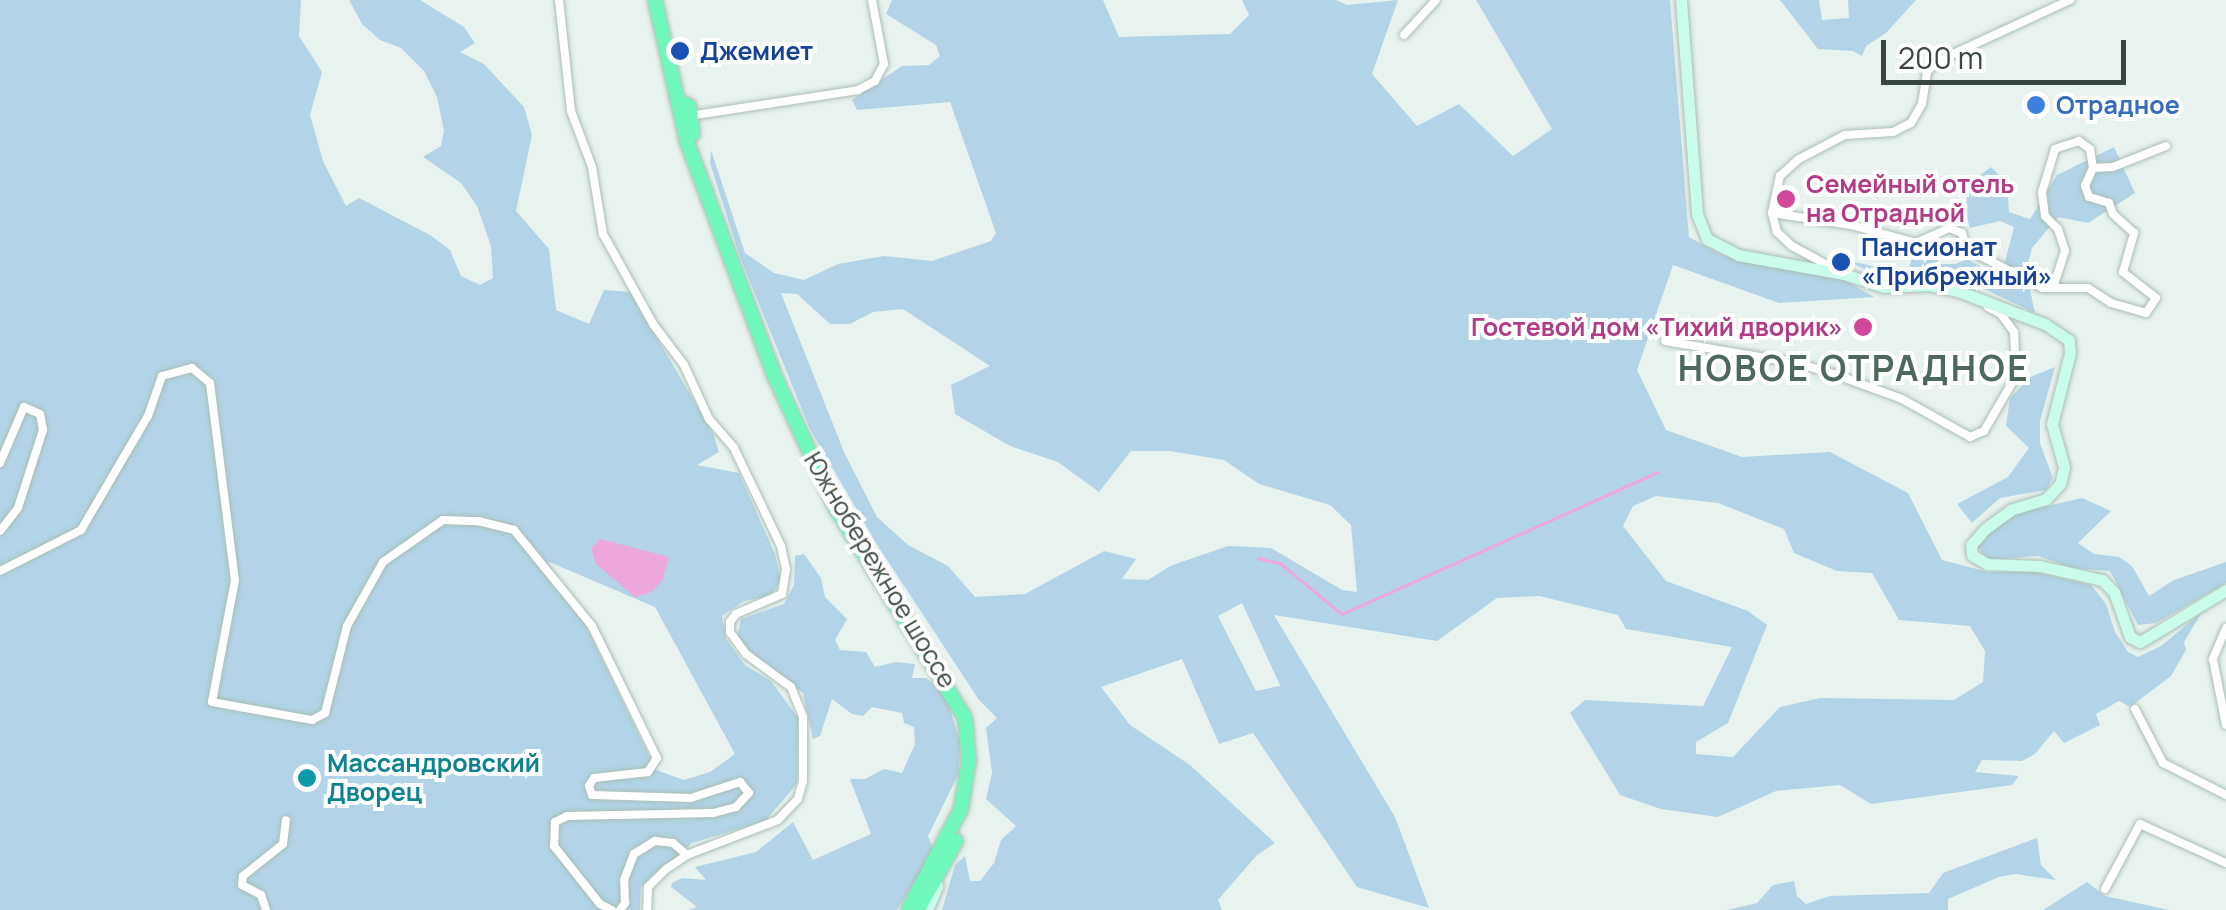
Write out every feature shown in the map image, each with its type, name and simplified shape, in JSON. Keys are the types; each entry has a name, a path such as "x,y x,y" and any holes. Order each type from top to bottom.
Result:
{"highway":[{"name":"Южнобережное шоссе","path":"658,0 673,88 743,299 806,450 844,520 965,718 969,760 961,809 908,910"},
{"name":"Южнобережное шоссе","path":"658,0 690,138 807,435 872,553 956,683 971,716 977,746 973,792 949,856 917,910"},
{"path":"673,88 687,113"}],"main road":[{"path":"1682,0 1697,214 1706,240 1738,255 1844,274 1884,287 1929,284 1958,290 2064,333 2071,347 2052,424 2064,467 2060,484 2046,500 2011,510 1985,529 1971,545 1972,556 1987,564 2040,566 2102,580 2114,592 2130,637 2140,642 2152,639 2226,590"},
{"path":"927,910 949,856"}],"street":[{"path":"559,0 572,111 592,167 603,234 653,324 684,366 709,419 734,448 781,546 786,584 778,599 736,614 730,632 746,654 790,687 803,717 802,790 778,820 687,855 648,888 647,910"},
{"path":"687,113 858,90 875,81 884,64 872,0"},
{"path":"1404,35 1436,0"},
{"path":"1844,274 1783,240 1772,213 1780,176 1799,159 1845,134 1892,132 1912,123 1922,104 1927,72 1936,62 2070,0"},
{"path":"1772,213 1852,225 1916,243 1950,228 1962,233 1967,248 2044,288 2088,288 2138,314 2146,314 2156,302 2150,290 2124,276 2134,233 2113,214 2109,202 2090,197 2085,186 2094,168 2090,149 2078,141 2054,149 2042,192 2045,216 2058,229 2065,251 2054,285"},
{"path":"2094,168 2114,167 2166,146"},
{"path":"1664,341 1797,363 1834,374 1902,399 1970,437 1984,431 2014,383 2018,356 2010,323 1958,290"},
{"path":"0,572 81,530 148,416 162,376 192,368 210,384 235,580 212,702 312,720 325,713 347,626 383,562 443,520 478,521 514,530 592,626 657,758 648,772 594,778 589,786 592,794 691,798 740,782 750,793 736,807 713,813 568,816 554,822 554,846 600,904 616,910 625,903 624,880 634,854 654,841 673,842 687,855"},
{"path":"0,463 24,408 40,414 42,430 18,508 0,531"},
{"path":"2226,628 2213,659 2226,725"},
{"path":"2135,709 2164,763 2226,795"},
{"path":"266,910 261,896 242,886 243,876 283,844 286,820"},
{"path":"2105,889 2140,824 2226,863"}],"shaded area":[{"path":"0,0 301,0 299,36 322,72 310,115 323,161 346,206 359,198 430,235 450,250 461,276 480,285 493,278 491,246 477,206 461,183 423,157 441,146 444,131 437,97 424,71 401,48 380,40 362,24 349,0 420,0 464,27 475,43 460,52 484,64 524,107 532,135 516,211 549,249 556,310 589,324 604,290 630,292 713,433 719,452 697,465 739,473 775,554 781,580 771,596 744,601 722,616 726,639 745,665 771,681 798,718 797,784 765,821 692,843 641,887 640,910 0,910","holes":["547,561 655,607 735,754 710,772 684,780 656,770 578,609"]},
{"path":"892,0 1103,0 1119,37 1230,34 1249,15 1242,0 1336,0 1347,5 1398,0 1372,74 1417,126 1459,104 1513,156 1552,129 1476,0 1670,0 1689,237 1724,256 1836,275 1874,297 1779,303 1673,265 1637,370 1666,430 1742,457 1830,452 1908,493 1942,560 1988,572 2034,572 2091,585 2106,604 2115,632 2128,652 2138,657 2161,646 2202,612 2184,642 2186,650 2171,676 2130,707 2119,701 2096,714 2100,725 2064,743 2054,731 2035,754 2022,761 1982,760 1975,772 2019,776 2012,785 1871,804 1840,785 1776,791 1718,817 1661,809 1620,795 1570,713 1585,700 1703,706 1732,647 1626,629 1618,615 1539,596 1497,598 1437,641 1274,615 1395,817 1429,908 1357,887 1253,733 1219,744 1182,659 1101,687 1130,725 1190,765 1275,843 1257,855 1218,900 1222,910 942,910 955,865 965,856 970,881 980,881 994,863 1001,840 1016,826 986,799 992,773 986,728 997,718 979,700 876,543 810,429 740,257 710,163 711,150 745,253 774,273 804,280 838,264 884,256 932,261 991,241 996,233 950,102 857,110 852,100 902,66 929,65 940,56 936,45 886,14","holes":["781,293 797,294 830,324 850,324 873,312 903,309 990,366 951,385 955,414 1010,446 1058,462 1099,492 1131,451 1170,451 1224,460 1259,484 1330,505 1351,525 1357,592 1342,590 1271,548 1228,546 1170,566 1148,580 1122,579 1136,559 1104,551 1025,594 975,597 948,566 908,545 877,517 844,452","1656,496 1718,503 1784,529 1794,553 1837,571 1872,573 1899,620 1970,626 1985,651 1983,682 1954,700 1820,698 1780,707 1733,757 1696,754 1696,742 1728,723 1767,625 1748,611 1666,581 1623,526 1633,506","1242,603 1280,686 1256,691 1218,616"]},
{"path":"1780,0 1819,0 1822,20 1849,18 1848,0 1916,0 1886,33 1866,46 1862,56 1853,51 1818,49"},
{"path":"2114,147 2135,193 2088,223 2058,217 2032,248 2026,271 2035,313 1982,288 1946,280 1906,280 1874,274 1846,260 1907,274 1915,249 1934,242 1939,264 1967,259 2001,277 2014,227 2000,221 1970,228 1965,211 1969,183 1991,167 2007,183 2009,212 2030,219 2057,175"},
{"path":"2055,367 2040,421 2040,443 2053,478 2046,490 2000,498 1972,523 1957,504 2008,477 2029,448 2006,426 2010,398 2030,377"},
{"path":"2082,498 2111,511 2078,543 2094,554 2119,557 2132,566 2149,596 2174,580 2226,562 2226,583 2156,623 2138,625 2110,571 2073,568 2038,556 1988,560 1979,548 1978,542 1994,526 2013,514"},
{"path":"600,539 669,557 663,579 652,592 635,597 596,564 591,548"},
{"path":"804,554 821,578 825,597 847,619 835,640 840,650 866,652 875,667 896,662 915,664 912,678 926,678 945,692 960,742 959,773 928,836 934,851 897,910 688,910 697,907 671,887 672,883 682,878 706,880 695,867 756,852 793,822 813,860 871,834 850,779 865,779 884,769 902,773 915,744 914,727 904,723 902,713 872,707 863,716 852,714 832,699 820,736 813,739 803,693 745,650 737,638 741,619 784,604 794,585 795,556"},
{"path":"2037,838 2041,865 2056,880 2016,874 1999,877 1948,899 1948,910 1727,910 1757,903 1773,885 1794,881 1797,896 1806,904 1830,896 1929,893 1943,873"},
{"path":"2087,882 2105,896 2169,910 2043,910"}],"waterway":[{"path":"1258,558 1280,563 1342,614 1658,472"}],"place":[{"name":"Джемиет","path":"680,51"},
{"name":"Отрадное","path":"2036,105"},
{"name":"Семейный отель на Отрадной","path":"1786,199"},
{"name":"Пансионат «Прибрежный»","path":"1841,262"},
{"name":"Гостевой дом «Тихий дворик»","path":"1863,327"},
{"name":"Массандровский Дворец","path":"307,778"}],"district":[{"name":"НОВОЕ ОТРАДНОЕ","path":"1854,368"}]}
